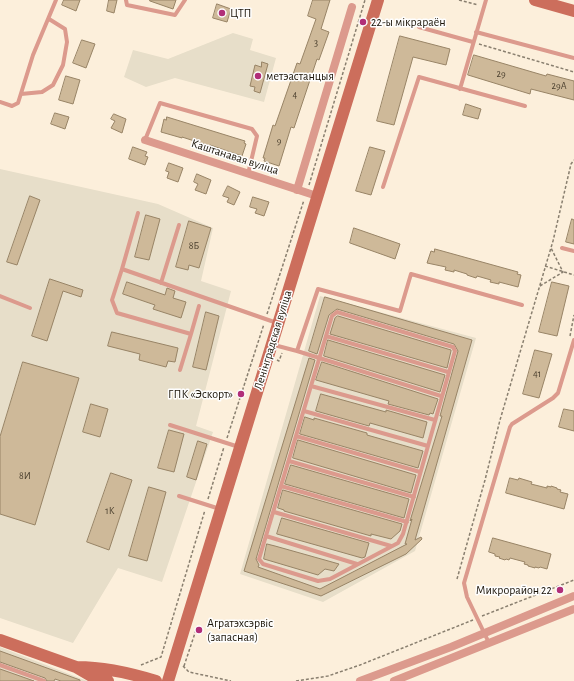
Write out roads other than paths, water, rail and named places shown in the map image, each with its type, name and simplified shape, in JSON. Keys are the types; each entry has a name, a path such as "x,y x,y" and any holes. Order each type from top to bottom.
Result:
{"main road":[{"name":"Ленінградская вуліца","path":"168,681 272,344 312,194 378,0"},
{"path":"535,0 574,11"},
{"path":"0,640 76,667 93,677 108,681"},
{"path":"76,667 96,667 156,681"}],"street":[{"path":"297,190 352,7"},
{"name":"Каштанавая вуліца","path":"145,140 312,194"},
{"path":"360,681 382,674 574,596"},
{"path":"394,681 574,609"}],"lane":[{"path":"0,102 12,106 18,103 33,55 56,0"},
{"path":"126,0 127,4 175,15 184,0"},
{"path":"460,89 486,0"},
{"path":"21,94 42,92 53,85 63,65 67,42 65,29 49,19"},
{"path":"419,27 473,42"},
{"path":"476,32 574,58"},
{"path":"383,187 419,77 525,106"},
{"path":"145,140 160,103 252,129 257,136 248,174"},
{"path":"138,213 112,300 117,313 191,334"},
{"path":"162,283 179,225"},
{"path":"562,248 574,251"},
{"path":"122,269 278,323"},
{"path":"297,351 318,289 400,311 410,274 522,305"},
{"path":"0,296 30,308"},
{"path":"180,370 199,306"},
{"path":"337,312 453,347 455,351 441,396 407,522 398,543 330,579 318,581 263,564 259,559 326,336 332,316 337,312"},
{"path":"326,336 448,372"},
{"path":"489,643 467,597 464,583 508,431 512,424 554,398 558,393 574,340"},
{"path":"272,344 441,396"},
{"path":"311,386 435,420"},
{"path":"304,411 428,446"},
{"path":"170,425 240,448"},
{"path":"296,436 420,472"},
{"path":"289,461 414,497"},
{"path":"281,486 407,522"},
{"path":"179,496 221,510"},
{"path":"274,512 391,546"},
{"path":"266,536 357,564"},
{"path":"0,665 44,681"}],"place":[{"name":"ЦТП","path":"222,13"},
{"name":"22-ы мікрараён","path":"363,22"},
{"name":"метэастанцыя","path":"258,76"},
{"name":"ГПК «Эскорт»","path":"241,394"},
{"name":"Микрорайон 22","path":"560,590"},
{"name":"Агратэхсэрвіс (запасная)","path":"199,630"}]}
